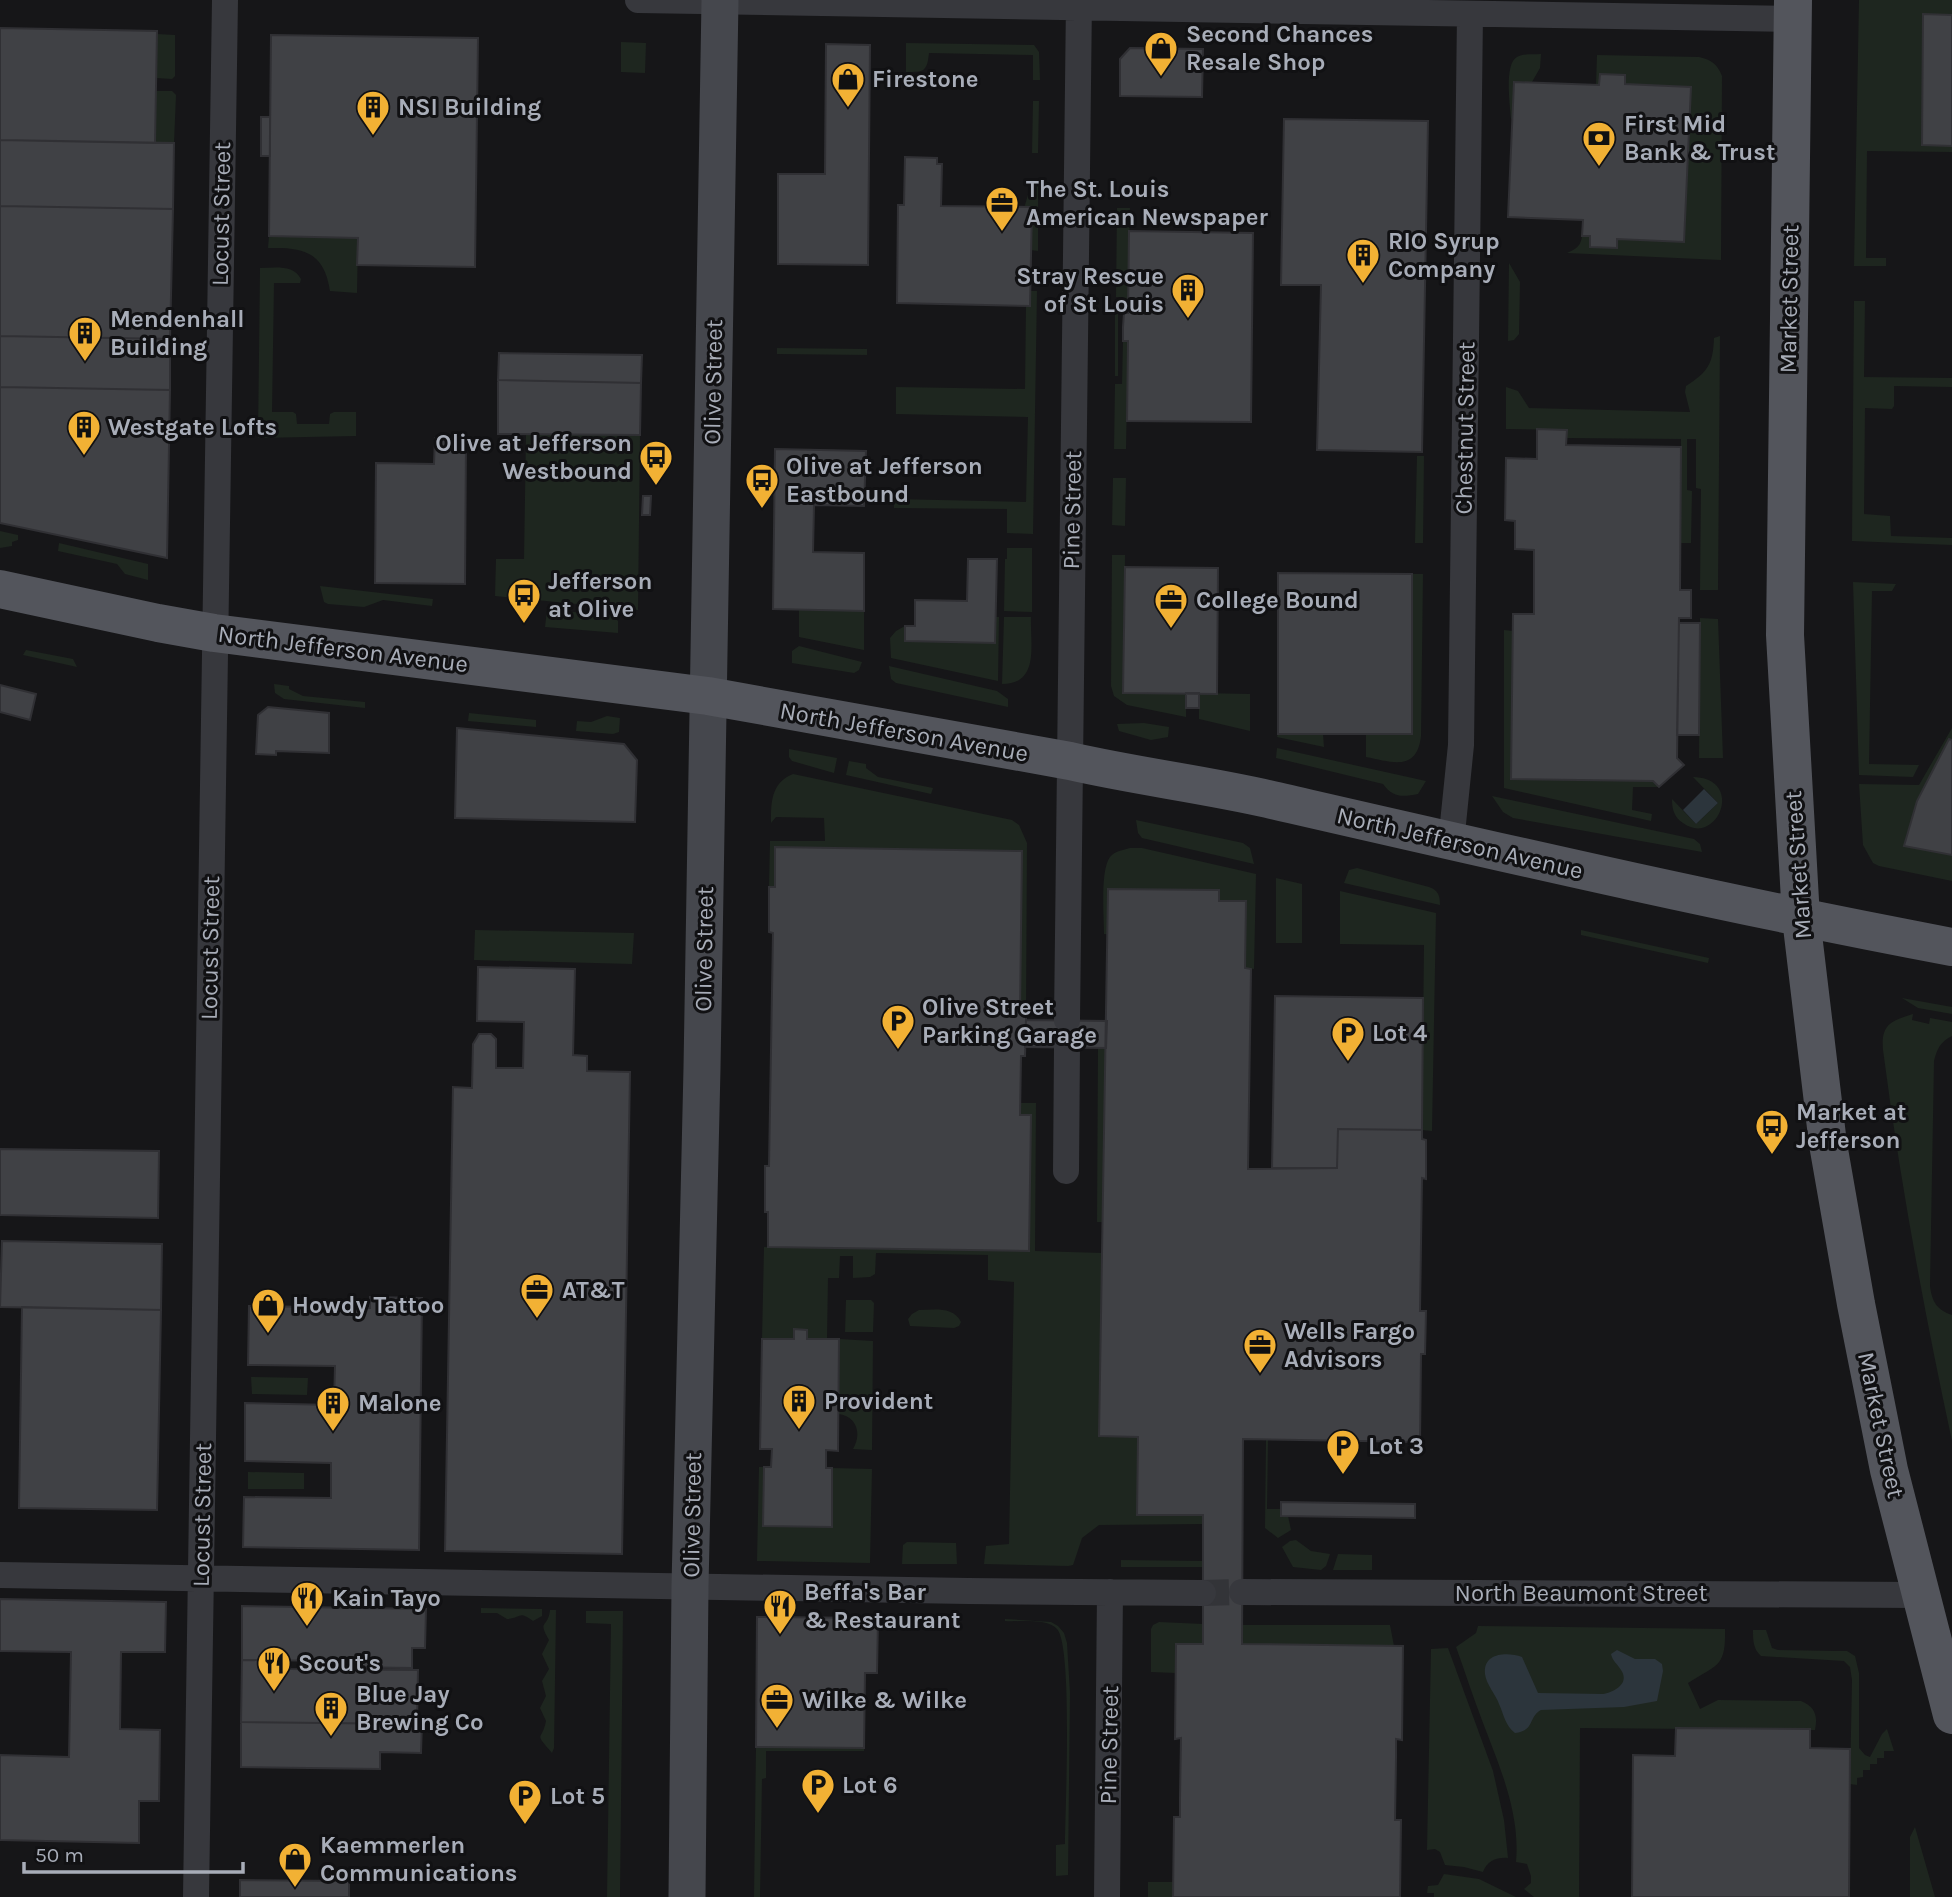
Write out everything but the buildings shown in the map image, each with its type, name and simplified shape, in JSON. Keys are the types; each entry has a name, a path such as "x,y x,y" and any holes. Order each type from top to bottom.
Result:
{"main road":[{"name":"Olive Street","path":"687,1897 690,1586 720,1"},
{"name":"Market Street","path":"1793,10 1785,635 1801,918 1828,1144 1856,1304 1889,1470 1952,1715"},
{"name":"North Jefferson Avenue","path":"0,589 214,633 708,696 1070,761 1123,774 1262,798 1801,918 1952,947"}],"street":[{"name":"Locust Street","path":"196,1897 225,0"},
{"path":"638,0 1079,4 1470,14 1793,10"},
{"name":"Pine Street","path":"1067,1020 1079,4"},
{"name":"Chestnut Street","path":"1451,842 1461,745 1470,14"},
{"path":"1066,1171 1067,1047"},
{"path":"0,1575 1203,1593"},
{"name":"Pine Street","path":"1107,1897 1110,1592"},
{"name":"North Beaumont Street","path":"1242,1592 1920,1595"}],"shaded area":[{"path":"1859,0 1952,0 1952,15 1923,15 1922,145 1952,146 1952,152 1867,151 1866,258 1886,258 1886,266 1854,266"},
{"path":"157,34 175,35 175,76 172,79 156,78"},
{"path":"621,42 646,43 645,73 621,72"},
{"path":"906,43 1034,45 1039,52 1040,80 1033,80 1033,55 929,53 923,70 906,72"},
{"path":"1541,54 1540,68 1532,82 1514,82 1511,119 1509,85 1513,61 1523,55"},
{"path":"1597,55 1699,57 1711,61 1718,68 1722,76 1721,260 1567,253 1578,247 1582,236 1590,236 1617,247 1617,239 1684,242 1690,87 1625,84 1625,75 1601,74 1599,85 1596,85"},
{"path":"156,91 172,91 176,95 174,143 155,143"},
{"path":"1033,101 1039,101 1038,153 1032,153"},
{"path":"1032,181 1038,181 1038,251 1031,250 1025,205"},
{"path":"1117,208 1130,208 1128,313 1124,313 1123,297 1116,297"},
{"path":"269,236 358,238 357,293 330,291 323,268 317,260 302,251 268,248"},
{"path":"1509,263 1520,282 1519,334 1514,340 1508,341"},
{"path":"260,268 288,269 298,274 301,279 300,283 274,283 272,412 293,412 296,414 297,424 329,424 330,414 334,412 356,412 356,436 258,438"},
{"path":"1030,291 1037,291 1033,534 1007,533 1007,509 894,508 894,499 1026,502 1028,417 896,414 896,387 1025,389 1026,305 1030,305"},
{"path":"1854,301 1865,301 1864,377 1952,378 1952,387 1894,386 1892,409 1865,408 1864,514 1890,516 1891,536 1952,538 1952,545 1852,541"},
{"path":"1115,306 1118,306 1118,376 1115,376"},
{"path":"1720,336 1718,590 1700,590 1701,489 1696,488 1696,439 1687,439 1687,490 1692,491 1691,543 1680,543 1681,439 1567,438 1566,430 1506,429 1506,387 1518,391 1529,408 1690,412 1686,386 1708,366 1714,338"},
{"path":"1123,341 1128,341 1126,449 1114,449 1115,384 1122,384"},
{"path":"777,348 867,349 867,355 777,354"},
{"path":"526,434 640,435 638,610 495,596 496,559 524,559"},
{"path":"1417,456 1424,456 1423,543 1415,543"},
{"path":"1113,478 1126,478 1125,526 1112,525"},
{"path":"0,531 18,535 18,540 12,542 12,546 0,548"},
{"path":"59,543 148,564 148,580 125,574 117,564 58,551"},
{"path":"1007,548 1032,548 1032,612 1004,611"},
{"path":"1112,555 1125,555 1124,692 1186,693 1186,717 1127,705 1114,696 1111,686"},
{"path":"1412,574 1423,574 1421,736 1419,747 1409,760 1394,762 1366,757 1366,734 1412,734"},
{"path":"1853,582 1896,584 1892,591 1872,591 1869,764 1919,765 1913,777 1859,775"},
{"path":"320,586 433,599 432,606 383,600 364,607 328,604 324,602"},
{"path":"547,610 612,615 618,621 618,633 545,627"},
{"path":"799,610 864,611 864,650 799,637"},
{"path":"995,617 999,617 998,681 891,658 890,638 905,626 905,641 994,643"},
{"path":"1004,617 1031,617 1031,650 1028,670 1014,682 1002,684"},
{"path":"1700,618 1718,619 1723,758 1699,758"},
{"path":"1504,630 1513,631 1511,778 1653,781 1659,787 1633,787 1632,810 1652,814 1651,821 1504,788"},
{"path":"799,646 862,662 859,670 854,673 792,663 792,651"},
{"path":"26,650 73,659 77,667 23,655"},
{"path":"889,666 997,691 1008,699 1008,707 896,683 891,679"},
{"path":"274,684 289,686 289,689 303,696 365,702 365,708 284,699 275,693"},
{"path":"1199,693 1250,694 1250,731 1199,719"},
{"path":"469,713 536,720 536,727 468,721"},
{"path":"607,716 620,718 619,732 613,734 576,731 577,721 591,722"},
{"path":"1144,723 1169,727 1168,737 1151,740 1119,731 1117,724"},
{"path":"1952,728 1952,740 1949,740 1923,791 1904,845 1952,855 1952,881 1873,863 1863,845 1859,784 1919,785"},
{"path":"1278,734 1323,734 1324,747 1277,737"},
{"path":"1277,748 1426,781 1418,794 1399,795 1383,784 1276,758"},
{"path":"789,749 837,758 834,773 792,761"},
{"path":"849,761 866,764 866,768 878,777 933,788 931,794 846,775"},
{"path":"793,774 1012,820 1019,825 1027,843 1026,1011 1020,1011 1021,851 775,847 775,887 769,887 770,841 825,841 824,818 776,817 771,823 772,801 776,788"},
{"path":"1693,777 1709,780 1719,788 1722,799 1721,810 1715,820 1706,826 1695,828 1677,818 1672,799 1696,824 1718,803"},
{"path":"1704,789 1718,803 1696,824 1683,810"},
{"path":"1492,796 1694,839 1700,844 1702,852 1513,818 1503,812"},
{"path":"1136,820 1243,843 1250,848 1254,864 1142,838 1138,833"},
{"path":"1130,848 1142,848 1256,874 1254,969 1245,968 1246,901 1219,901 1219,890 1109,889 1108,934 1104,934 1103,906 1107,863 1114,853"},
{"path":"1357,868 1432,888 1438,893 1440,905 1344,883 1349,870"},
{"path":"1276,878 1302,884 1302,943 1276,943"},
{"path":"1340,891 1436,913 1432,1131 1422,1130 1424,945 1340,944"},
{"path":"475,930 634,933 632,964 474,960"},
{"path":"1581,930 1709,958 1708,963 1581,935"},
{"path":"1902,998 1952,1007 1952,1014 1918,1008"},
{"path":"1913,1014 1912,1020 1929,1024 1930,1018 1952,1022 1952,1036 1940,1046 1934,1061 1930,1286 1936,1305 1952,1315 1952,1441 1913,1246 1883,1050 1884,1034 1889,1025"},
{"path":"1098,1048 1106,1048 1104,1222 1097,1222"},
{"path":"1020,1103 1036,1103 1035,1251 1103,1253 1138,1437 1137,1515 1203,1515 1203,1524 1099,1525 1082,1538 1073,1565 1068,1566 984,1564 986,1546 1009,1544 1014,1282 988,1280 988,1255 876,1253 875,1274 853,1278 853,1256 840,1256 839,1278 828,1278 827,1339 807,1339 807,1330 795,1329 794,1339 762,1339 764,1247 1029,1251 1031,1115 1020,1115"},
{"path":"846,1300 871,1300 874,1303 873,1332 845,1332"},
{"path":"919,1310 948,1311 961,1322 954,1328 910,1326 908,1319"},
{"path":"839,1339 873,1341 872,1450 853,1449 857,1437 856,1427 850,1418 838,1414"},
{"path":"251,1377 308,1378 307,1395 252,1394"},
{"path":"1266,1440 1267,1509 1281,1509 1288,1516 1291,1530 1278,1538 1265,1528"},
{"path":"759,1467 764,1467 763,1525 832,1527 832,1468 872,1469 870,1563 757,1561"},
{"path":"248,1472 304,1473 304,1489 248,1489"},
{"path":"1296,1540 1311,1551 1330,1554 1326,1566 1321,1570 1293,1567 1282,1547"},
{"path":"907,1542 956,1543 957,1564 902,1564 903,1545"},
{"path":"1338,1554 1372,1555 1372,1570 1333,1570"},
{"path":"1121,1560 1203,1561 1203,1567 1121,1567"},
{"path":"481,1608 542,1609 542,1616 533,1621 522,1615 507,1619 497,1613 481,1613"},
{"path":"550,1610 556,1610 552,1753 540,1737 546,1721 540,1708 546,1696 542,1681 549,1669 542,1654 549,1640 544,1626"},
{"path":"586,1611 623,1611 620,1897 607,1897 611,1624 586,1623"},
{"path":"1005,1619 1051,1622 1064,1633 1067,1643 1070,1693 1068,1875 1056,1876 1056,1845 1065,1844 1067,1766 1067,1696 1062,1642 1057,1629 1047,1623"},
{"path":"1159,1622 1203,1624 1203,1644 1176,1644 1176,1673 1151,1672 1151,1629"},
{"path":"1242,1625 1390,1625 1394,1646 1242,1644"},
{"path":"1478,1626 1725,1629 1724,1651 1718,1664 1688,1683 1700,1709 1718,1700 1801,1701 1814,1712 1815,1730 1580,1728 1579,1897 1534,1897 1524,1889 1531,1883 1531,1876 1527,1864 1516,1862 1514,1821 1505,1782 1456,1647 1476,1633"},
{"path":"1753,1630 1766,1630 1772,1648 1778,1650 1847,1651 1855,1656 1859,1673 1859,1748 1870,1757 1887,1729 1894,1751 1884,1751 1884,1758 1877,1758 1877,1764 1870,1764 1870,1770 1863,1770 1863,1777 1857,1778 1857,1785 1850,1784 1850,1667 1844,1661 1761,1656 1753,1641"},
{"path":"1448,1648 1493,1771 1504,1820 1508,1858 1493,1860 1483,1872 1445,1865 1440,1852 1435,1849 1427,1850 1431,1649"},
{"path":"1617,1650 1635,1659 1655,1659 1662,1664 1657,1701 1624,1707 1541,1710 1526,1730 1515,1733 1507,1723 1485,1674 1485,1667 1492,1658 1504,1654 1516,1655 1522,1657 1538,1693 1603,1694 1616,1689 1624,1679 1611,1654"},
{"path":"756,1747 864,1748 864,1751 766,1751 766,1778 762,1779 760,1897 754,1897"},
{"path":"1915,1827 1935,1897 1910,1897 1910,1837"},
{"path":"1444,1874 1479,1879 1516,1897 1434,1897 1434,1893 1427,1893 1428,1886 1438,1885"},
{"path":"1148,1882 1173,1882 1173,1897 1148,1897"}],"tunnel":[{"path":"1203,1593 1242,1592"}],"place":[{"name":"Second Chances Resale Shop","path":"1161,78"},
{"name":"Firestone","path":"848,109"},
{"name":"NSI Building","path":"373,137"},
{"name":"First Mid Bank & Trust","path":"1599,168"},
{"name":"The St. Louis American Newspaper","path":"1002,233"},
{"name":"RIO Syrup Company","path":"1363,285"},
{"name":"Stray Rescue of St Louis","path":"1188,320"},
{"name":"Mendenhall Building","path":"85,363"},
{"name":"Westgate Lofts","path":"84,457"},
{"name":"Olive at Jefferson Westbound","path":"656,487"},
{"name":"Olive at Jefferson Eastbound","path":"762,510"},
{"name":"Jefferson at Olive","path":"524,625"},
{"name":"College Bound","path":"1171,630"},
{"name":"Olive Street Parking Garage","path":"898,1051"},
{"name":"Lot 4","path":"1348,1063"},
{"name":"Market at Jefferson","path":"1772,1156"},
{"name":"AT&T","path":"537,1320"},
{"name":"Howdy Tattoo","path":"268,1335"},
{"name":"Wells Fargo Advisors","path":"1260,1375"},
{"name":"Provident","path":"799,1431"},
{"name":"Malone","path":"333,1433"},
{"name":"Lot 3","path":"1343,1476"},
{"name":"Kain Tayo","path":"307,1628"},
{"name":"Beffa's Bar & Restaurant","path":"780,1636"},
{"name":"Scout's","path":"274,1693"},
{"name":"Wilke & Wilke","path":"777,1730"},
{"name":"Blue Jay Brewing Co","path":"331,1738"},
{"name":"Lot 6","path":"818,1815"},
{"name":"Lot 5","path":"525,1826"},
{"name":"Kaemmerlen Communications","path":"295,1889"}]}
